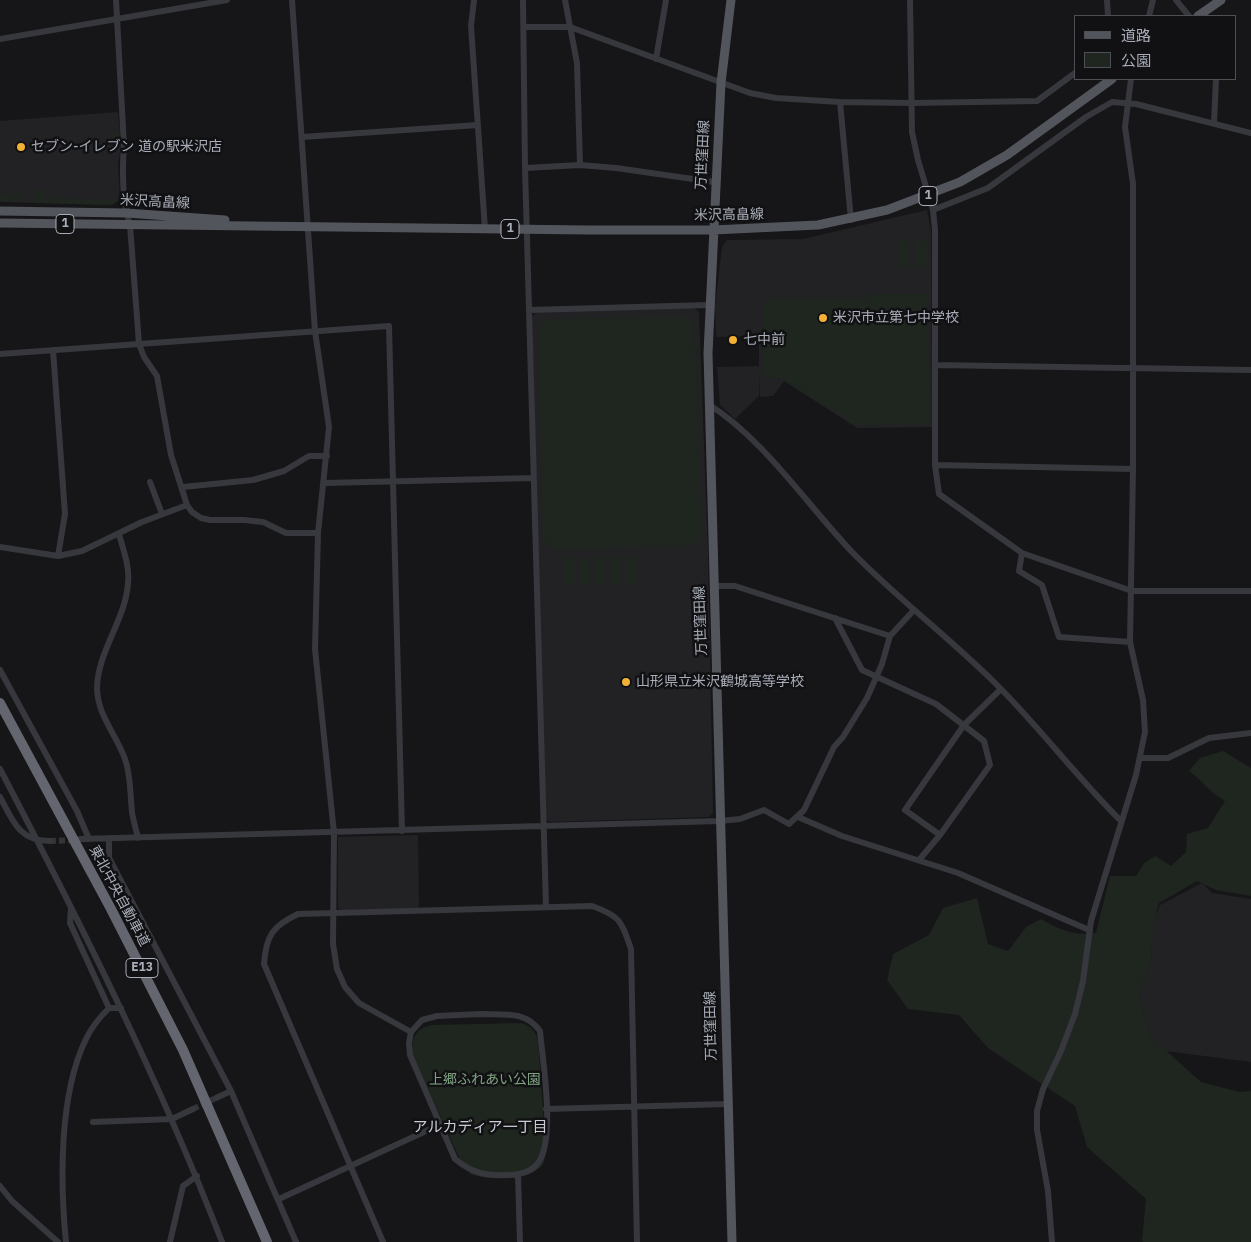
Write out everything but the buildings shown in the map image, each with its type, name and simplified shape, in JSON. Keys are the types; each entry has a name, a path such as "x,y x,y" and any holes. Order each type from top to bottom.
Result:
{"highway":[{"name":"東北中央自動車道","path":"0,703 111,909 183,1050 267,1242"},
{"name":"東北中央自動車道","path":"0,717 103,907 181,1061 261,1242"}],"main road":[{"name":"万世窪田線","path":"731,0 721,83 714,182 708,305 708,404 732,1242"},
{"path":"1199,15 1221,0"},
{"name":"米沢高畠線","path":"0,223 713,230 818,226 851,220 887,210 928,196 960,182 1007,155 1111,80"},
{"name":"米沢高畠線","path":"0,211 126,213 308,226"}],"street":[{"path":"116,0 126,213 130,225 139,344 144,357 157,376 172,455 187,505 201,518 210,520 263,522 286,532 318,533"},
{"path":"0,39 227,0"},
{"path":"292,0 315,331 329,426 325,483 318,533 315,648 334,832 332,912 337,969 345,987 359,1003 411,1032"},
{"path":"474,0 471,26 485,229"},
{"path":"523,0 524,168 546,907"},
{"path":"565,0 577,63 580,165"},
{"path":"656,59 666,0"},
{"path":"910,0 914,140 933,210 935,230 935,481 939,494 1022,553 1132,591 1251,591"},
{"path":"1108,0 1108,15"},
{"path":"1149,15 1153,0"},
{"path":"1176,0 1188,15"},
{"path":"524,28 570,27 721,83 763,96 840,102 912,104 1037,101 1074,74"},
{"path":"1052,1242 1048,1191 1037,1130 1037,1110 1043,1089 1062,1051 1075,1014 1083,981 1089,930 1140,758 1145,732 1143,700 1130,642 1134,469 1133,184 1125,127 1131,80"},
{"path":"1214,124 1216,80"},
{"path":"840,102 851,220"},
{"path":"933,210 988,188 1100,108 1112,102 1136,104 1251,133"},
{"path":"302,137 478,125"},
{"path":"524,168 580,165 616,168 714,182"},
{"path":"529,310 708,305"},
{"path":"0,354 389,326 402,831"},
{"path":"53,350 65,514 58,556"},
{"path":"935,365 1251,370"},
{"path":"708,404 726,415 746,435 791,482 853,553 913,611 1001,689 1087,787 1121,821"},
{"path":"183,487 253,480 284,471 309,456 327,456"},
{"path":"935,465 1134,469"},
{"path":"325,483 533,478"},
{"path":"150,482 162,514"},
{"path":"0,547 58,556 82,551 142,522 187,505"},
{"path":"119,534 128,583 118,620 108,643 98,682 98,694 102,712 128,768 132,813 138,838"},
{"path":"1022,553 1019,571 1042,585 1059,637 1130,642"},
{"path":"714,586 735,586 890,636"},
{"path":"80,839 720,821 740,819 764,810 789,824 798,817 813,794 834,747 843,737 877,676 890,636 913,611"},
{"path":"835,618 862,670 936,704 984,741 990,765 940,836 919,860"},
{"path":"0,670 90,839"},
{"path":"940,836 905,810 964,725 1001,689"},
{"path":"1140,758 1168,758 1209,738 1251,733"},
{"path":"0,769 72,907 121,1008 197,1176 222,1242"},
{"path":"0,797 21,833 38,841 50,841"},
{"path":"798,817 842,836 958,873 1089,930"},
{"path":"108,838 109,858 231,1091 296,1242"},
{"path":"383,1242 264,964 265,946 279,924 298,914 592,906 613,913 624,929 631,949 637,1242"},
{"path":"72,907 70,923 108,1008"},
{"path":"108,1008 121,1008"},
{"path":"66,1242 62,1204 68,1095 86,1039 108,1008"},
{"path":"480,1014 521,1016 533,1021 540,1031 546,1109 545,1143 540,1160 530,1170 518,1175 493,1176 469,1170 454,1159 410,1055 411,1032 422,1020 438,1016 480,1014"},
{"path":"216,1098 231,1091"},
{"path":"546,1109 727,1104"},
{"path":"93,1122 172,1119 194,1109"},
{"path":"279,1199 350,1164 439,1125"},
{"path":"518,1175 520,1242"},
{"path":"170,1242 183,1186 197,1176"},
{"path":"0,1186 12,1201 58,1242"}],"shaded area":[{"path":"118,112 121,146 118,164 120,200 112,205 0,202 0,121"},
{"name":"米沢市立第七中学校","path":"927,210 931,231 932,427 857,428 784,381 773,396 760,397 759,372 759,396 735,419 720,405 717,367 759,366 759,336 716,337 715,306 722,247 727,240 803,239"},
{"name":"山形県立米沢鶴城高等学校","path":"694,308 699,312 708,551 713,813 709,817 550,822 545,819 532,317 536,312"},
{"path":"418,835 419,908 341,910 338,908 338,837"},
{"path":"1202,883 1212,893 1251,899 1251,1062 1165,1051 1150,1036 1139,995 1151,959 1153,922 1160,905"}],"green space":[{"path":"118,130 120,145 112,148 109,142 114,131"},
{"path":"38,190 45,190 46,198 118,200 111,205 35,203 32,194"},
{"path":"22,193 22,201 0,201 0,194"},
{"path":"927,240 927,267 915,267 915,241"},
{"path":"898,241 910,241 910,268 899,268"},
{"path":"869,294 927,294 930,423 857,426 782,378 766,378 764,375 764,300 868,300"},
{"path":"689,316 694,320 702,538 697,545 556,550 543,539 538,329 548,319"},
{"path":"610,557 621,557 622,584 610,584"},
{"path":"625,557 636,557 637,584 625,584"},
{"path":"564,558 575,558 576,585 564,585"},
{"path":"579,558 590,558 591,584 579,585"},
{"path":"594,558 606,558 606,584 594,584"},
{"path":"1223,751 1251,768 1251,896 1216,890 1197,881 1159,903 1154,921 1151,959 1139,995 1150,1036 1201,1082 1239,1092 1251,1091 1251,1242 1144,1242 1142,1241 1146,1199 1087,1147 1075,1106 988,1048 959,1015 908,1009 887,980 893,954 929,935 943,908 977,898 988,944 1008,951 1026,927 1041,919 1067,931 1081,934 1096,933 1110,876 1136,876 1144,863 1155,856 1171,866 1186,852 1187,834 1208,828 1225,801 1189,771 1200,758"},
{"name":"上郷ふれあい公園","path":"521,1023 532,1029 538,1040 546,1151 544,1162 534,1172 516,1177 496,1178 470,1174 460,1160 413,1055 415,1035 426,1026 432,1025"}],"tunnel":[{"path":"50,841 76,840"},
{"path":"193,1109 216,1098"}],"place":[{"name":"セブン-イレブン 道の駅米沢店","path":"21,147"},
{"name":"米沢市立第七中学校","path":"823,318"},
{"name":"七中前","path":"733,340"},
{"name":"山形県立米沢鶴城高等学校","path":"626,682"}],"district":[{"name":"アルカディア一丁目","path":"480,1128"}]}
